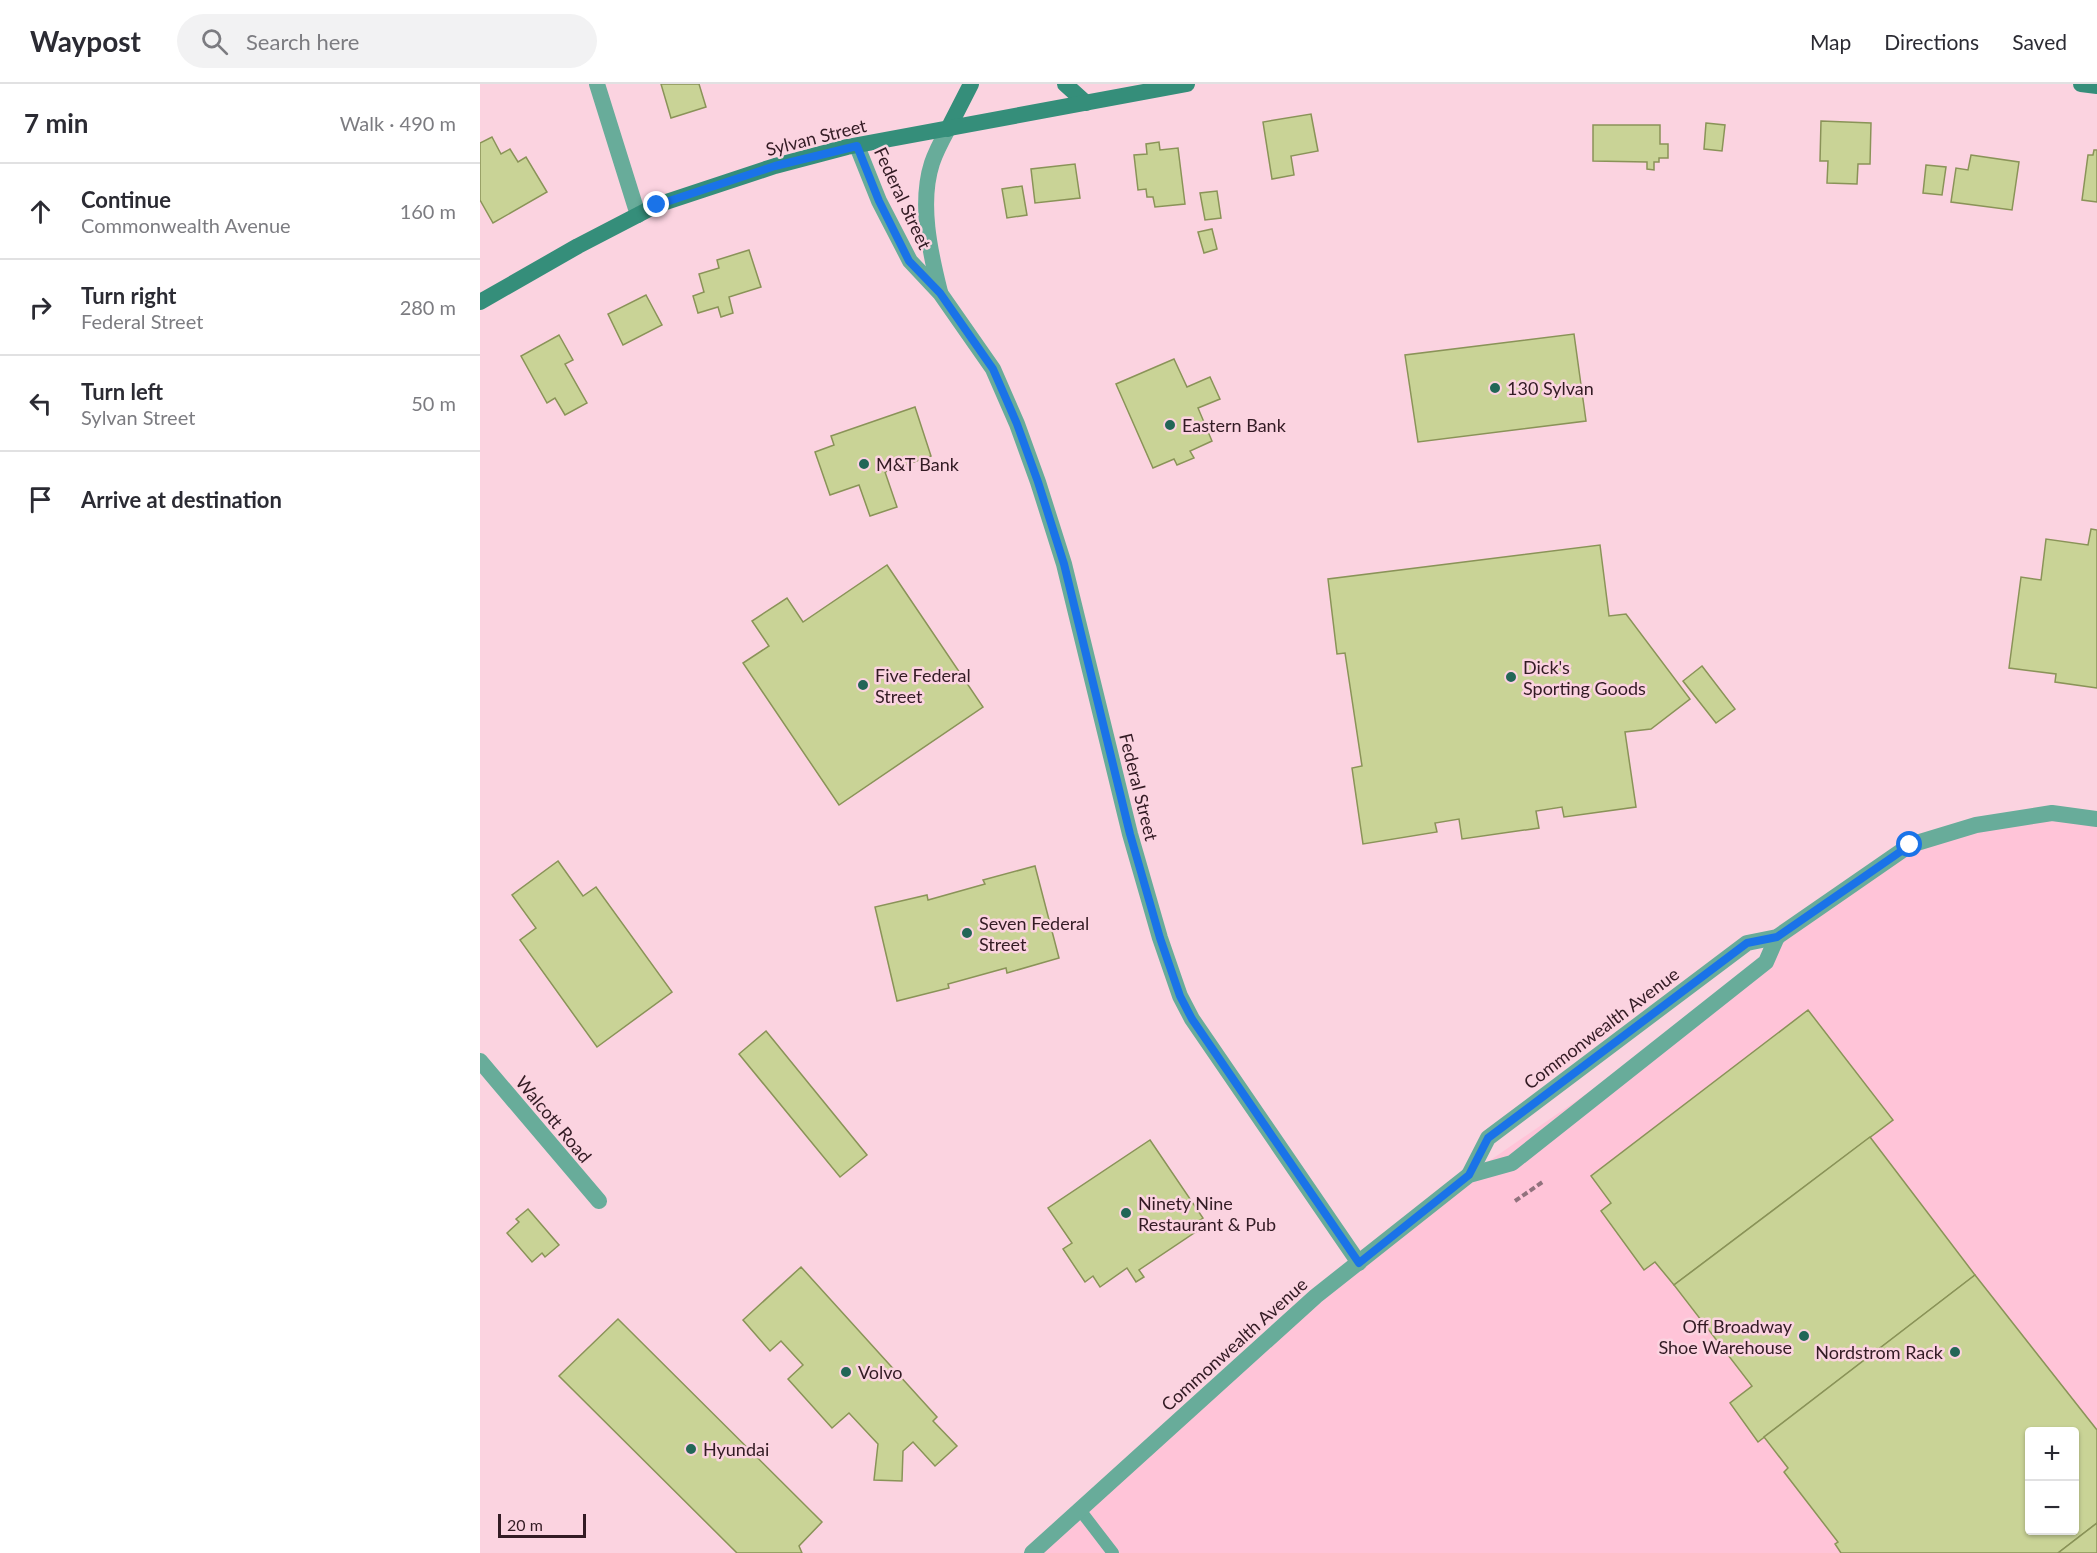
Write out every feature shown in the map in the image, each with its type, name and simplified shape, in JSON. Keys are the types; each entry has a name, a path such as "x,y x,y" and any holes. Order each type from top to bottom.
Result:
{"main road":[{"path":"948,129 971,84"},
{"path":"1065,84 1086,103"},
{"name":"Sylvan Street","path":"480,302 657,205 775,166 857,146 1187,84"},
{"path":"2081,84 2097,87"}],"street":[{"path":"597,84 638,215"},
{"name":"Federal Street","path":"940,293 933,263 926,201 932,163 948,129"},
{"name":"Federal Street","path":"857,146 879,201 909,261 940,293 993,369 1038,482 1064,564 1130,834 1160,938 1180,996 1192,1019 1359,1263"},
{"name":"Commonwealth Avenue","path":"1469,1175 1488,1138 1747,943 1777,937 1910,845 1976,825 2052,813 2097,819"},
{"name":"Commonwealth Avenue","path":"1032,1553 1316,1296 1469,1175 1512,1163 1766,962 1777,937"},
{"name":"Walcott Road","path":"480,1061 599,1201"}],"lane":[{"path":"1080,1510 1113,1553"}],"path":[{"path":"1515,1201 1544,1181"}],"shaded area":[{"path":"2097,819 2097,1553 1032,1553 1469,1175 1657,1045 1788,933 1910,845 1976,825"}],"building":[{"path":"661,84 699,84 706,107 671,118"},
{"path":"1311,114 1318,151 1291,156 1294,175 1272,179 1263,122"},
{"path":"1821,121 1871,123 1870,164 1858,164 1857,184 1827,183 1828,161 1820,161"},
{"path":"1706,123 1725,125 1722,151 1704,149"},
{"path":"1593,125 1660,125 1660,144 1668,144 1668,158 1659,158 1659,162 1654,162 1654,170 1647,169 1647,162 1593,161"},
{"path":"492,137 501,154 510,149 518,162 526,157 547,192 493,223 480,200 480,143"},
{"path":"1159,142 1160,150 1178,148 1185,204 1155,207 1153,197 1147,197 1146,189 1138,190 1134,155 1147,154 1146,144"},
{"path":"2094,150 2097,150 2097,202 2082,200 2088,155 2093,155"},
{"path":"1971,155 2019,162 2012,210 1951,202 1956,168 1968,170"},
{"path":"1075,164 1080,198 1035,203 1031,169"},
{"path":"1926,165 1946,167 1942,195 1923,193"},
{"path":"1022,186 1027,215 1007,218 1002,189"},
{"path":"1217,191 1221,218 1205,220 1200,193"},
{"path":"1212,229 1217,249 1204,253 1198,232"},
{"path":"749,250 761,287 729,297 733,313 721,317 718,307 698,313 693,296 704,292 699,274 719,268 717,260"},
{"path":"646,295 662,325 623,345 608,314"},
{"name":"130 Sylvan","path":"1574,334 1586,421 1418,442 1405,355"},
{"path":"559,335 573,360 565,364 587,403 565,415 555,398 547,403 521,356"},
{"name":"Eastern Bank","path":"1174,359 1187,387 1210,377 1220,399 1198,408 1212,441 1190,451 1194,458 1177,465 1174,459 1153,468 1116,384"},
{"name":"M&T Bank","path":"915,407 931,456 885,472 897,507 870,516 859,485 830,495 815,452 834,445 831,436"},
{"path":"2091,529 2097,530 2097,688 2055,682 2056,674 2009,668 2021,577 2041,580 2046,539 2088,545"},
{"name":"Dick's Sporting Goods","path":"1600,545 1609,616 1626,614 1690,699 1651,729 1625,732 1636,807 1564,817 1562,807 1536,811 1539,828 1462,839 1459,819 1435,823 1437,832 1363,844 1352,768 1362,766 1345,653 1337,654 1328,579"},
{"name":"Five Federal Street","path":"887,565 983,707 839,805 743,663 769,646 752,621 787,598 803,622"},
{"path":"1702,666 1735,709 1716,723 1683,681"},
{"path":"558,861 583,896 596,887 672,992 597,1047 520,940 536,928 512,895"},
{"name":"Seven Federal Street","path":"1035,866 1059,958 1007,973 1006,968 948,984 949,988 897,1001 875,907 927,895 928,900 985,884 983,880"},
{"path":"1808,1010 1893,1120 1674,1285 1655,1262 1644,1270 1601,1211 1611,1203 1591,1176"},
{"path":"766,1031 867,1155 840,1177 739,1054"},
{"name":"Off Broadway Shoe Warehouse","path":"1870,1137 1975,1275 1758,1442 1730,1403 1752,1386 1674,1285"},
{"name":"Ninety Nine Restaurant & Pub","path":"1150,1140 1203,1218 1199,1221 1203,1227 1139,1270 1144,1277 1136,1282 1127,1268 1100,1287 1093,1276 1085,1282 1063,1249 1072,1243 1048,1208"},
{"path":"528,1209 559,1245 545,1257 542,1253 532,1262 507,1233 519,1222 516,1219"},
{"name":"Volvo","path":"801,1267 937,1417 933,1421 957,1446 935,1466 913,1442 903,1451 902,1481 874,1480 878,1444 849,1413 832,1428 788,1379 803,1365 781,1341 770,1351 743,1320"},
{"name":"Nordstrom Rack","path":"1975,1275 2097,1430 2097,1523 2058,1553 1841,1553 1835,1544 1838,1542 1784,1472 1788,1468 1764,1437"},
{"name":"Hyundai","path":"618,1319 822,1522 799,1546 802,1553 737,1553 559,1376"},
{"path":"2097,1523 2097,1553 2058,1553"}],"place":[{"name":"130 Sylvan","path":"1495,388"},
{"name":"Eastern Bank","path":"1170,425"},
{"name":"M&T Bank","path":"864,464"},
{"name":"Dick's Sporting Goods","path":"1511,677"},
{"name":"Five Federal Street","path":"863,685"},
{"name":"Seven Federal Street","path":"967,933"},
{"name":"Ninety Nine Restaurant & Pub","path":"1126,1213"},
{"name":"Off Broadway Shoe Warehouse","path":"1804,1336"},
{"name":"Nordstrom Rack","path":"1955,1352"},
{"name":"Volvo","path":"846,1372"},
{"name":"Hyundai","path":"691,1449"}],"route":[{"path":"657,205 775,166 857,146 879,201 909,261 940,293 993,369 1017,424 1064,564 1130,834 1160,938 1180,996 1192,1019 1359,1263 1469,1175 1488,1138 1747,943 1777,937 1910,845"}]}
